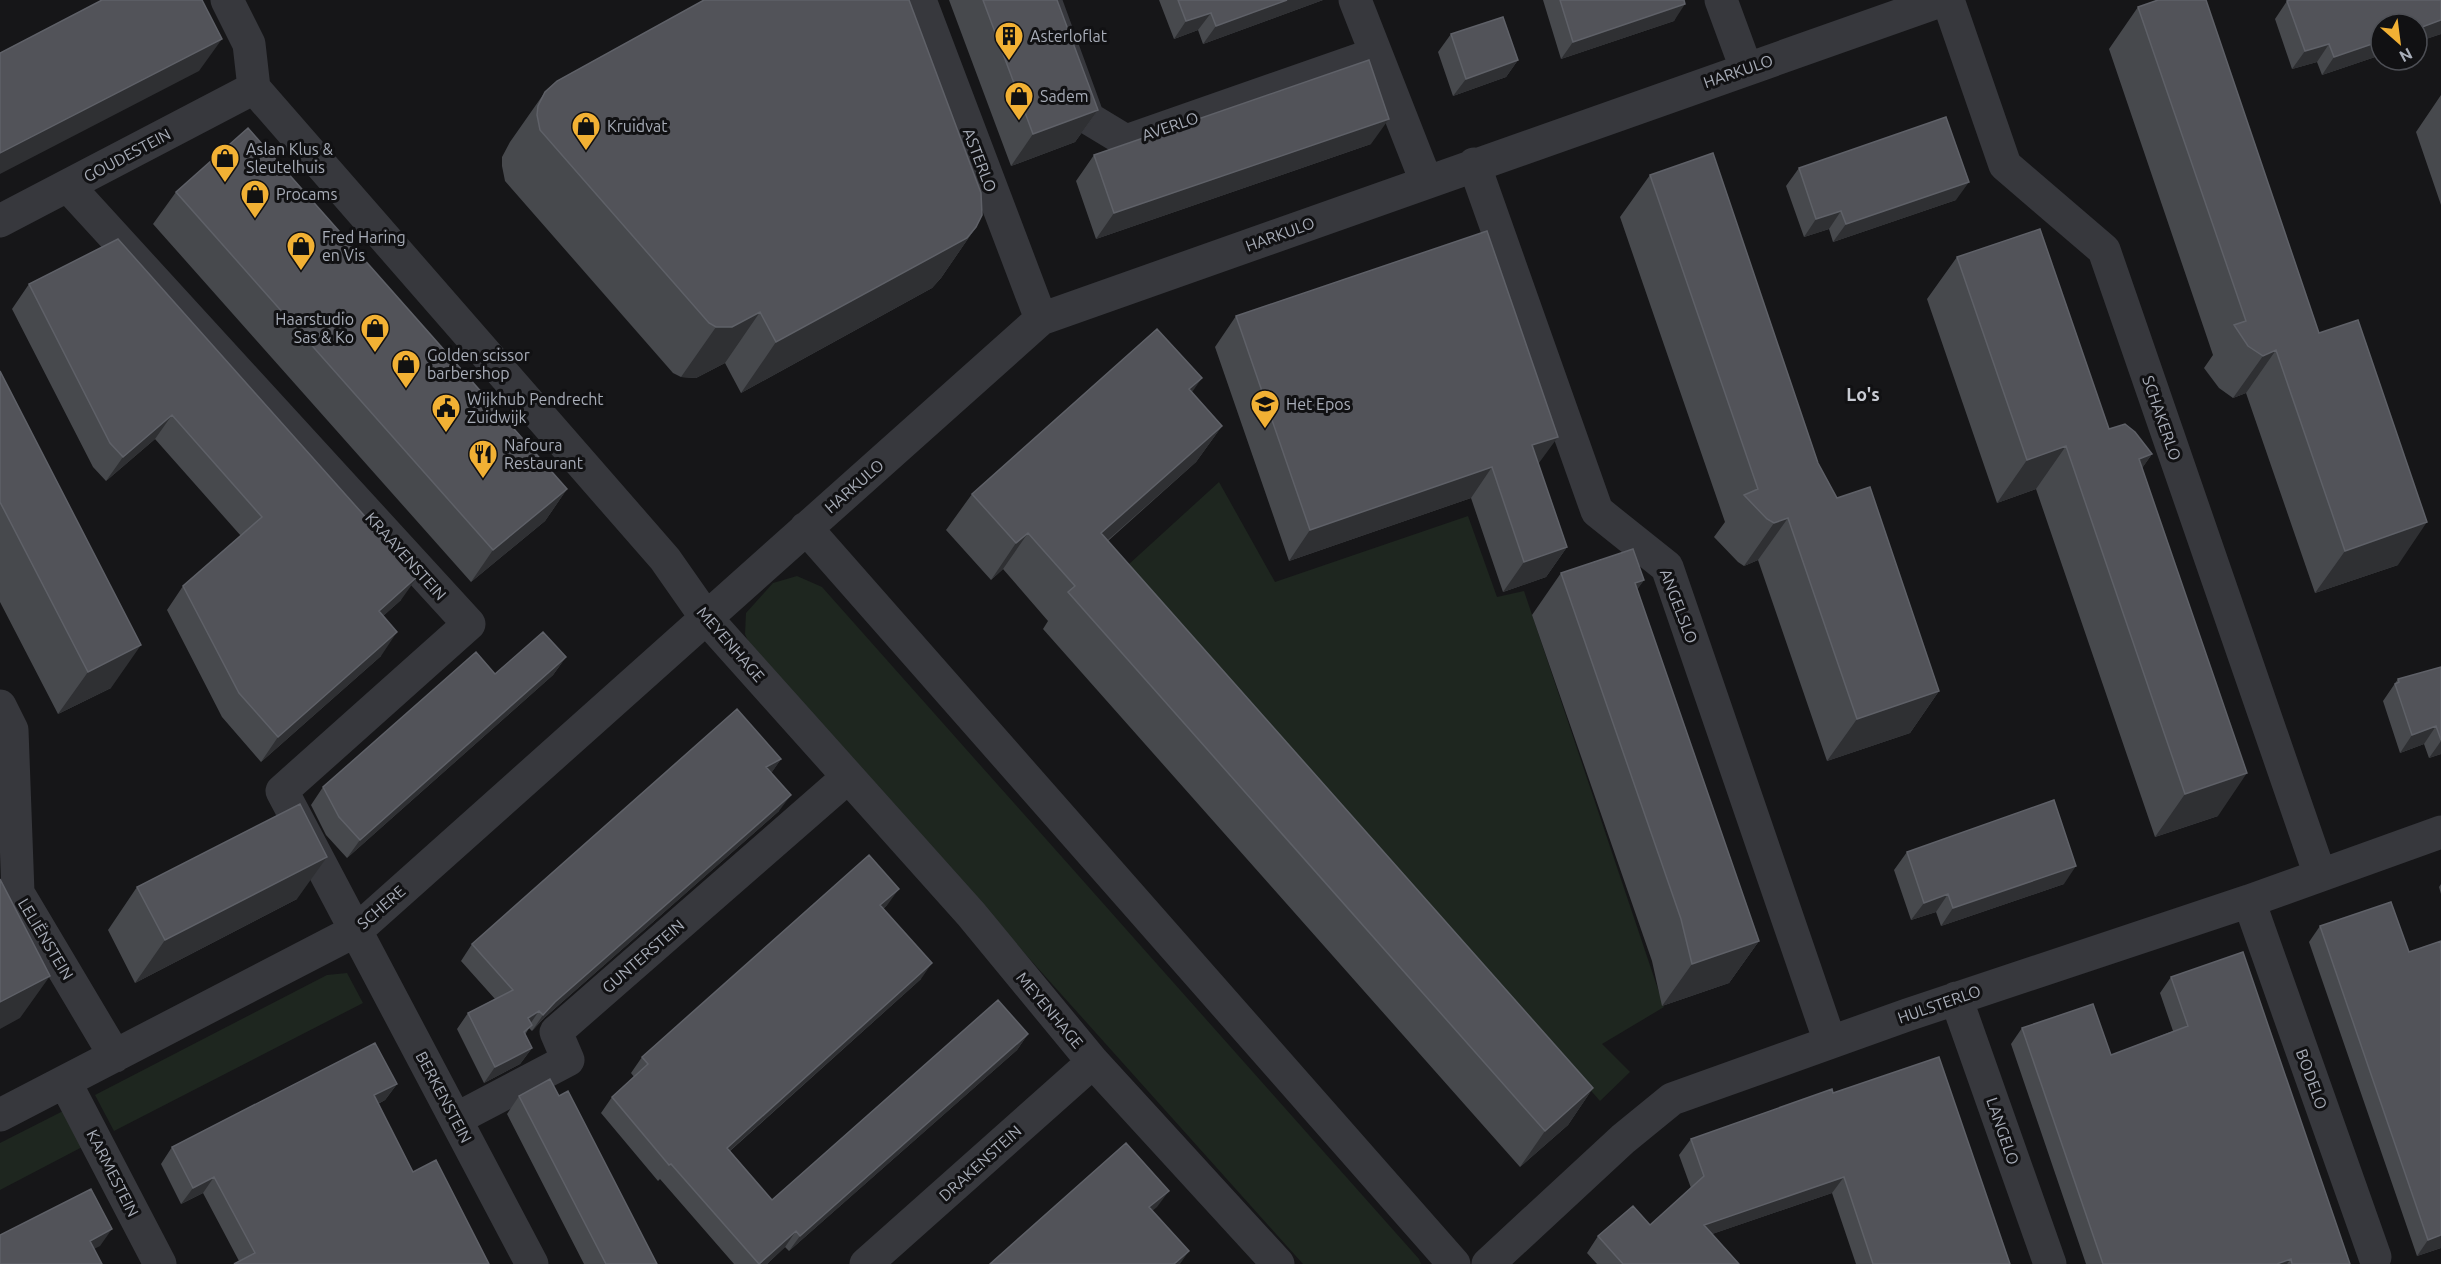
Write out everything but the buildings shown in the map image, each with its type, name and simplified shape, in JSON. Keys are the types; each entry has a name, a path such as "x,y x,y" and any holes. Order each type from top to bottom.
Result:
{"street":[{"path":"226,0 249,44 254,88"},
{"name":"ASTERLO","path":"920,0 1041,319"},
{"name":"AVERLO","path":"1045,0 1088,118 1126,141 1375,54"},
{"path":"1355,0 1425,182"},
{"path":"1721,0 1746,68"},
{"name":"HARKULO","path":"706,619 1041,319 1943,0"},
{"name":"SCHAKERLO","path":"1948,0 2005,165 2104,250 2320,875"},
{"name":"GOUDESTEIN","path":"0,221 254,88"},
{"name":"MEYENHAGE","path":"254,88 665,558 706,619 971,914 1093,1062 1278,1264"},
{"name":"ANGELSLO","path":"1474,164 1597,511 1667,567 1830,1042"},
{"name":"KRAAYENSTEIN","path":"68,186 469,624 282,791 357,930"},
{"path":"806,528 1454,1264"},
{"name":"SCHERE","path":"0,1115 357,930 706,619"},
{"name":"LELIËNSTEIN","path":"0,706 12,730 18,892 115,1056"},
{"name":"GUNTERSTEIN","path":"456,1119 568,1060 556,1032 848,777"},
{"name":"HULSTERLO","path":"1488,1264 1623,1139 1672,1099 1956,998 2249,901 2441,832"},
{"name":"BODELO","path":"2249,901 2375,1257"},
{"name":"BERKENSTEIN","path":"357,930 532,1264"},
{"name":"LANGELO","path":"1956,998 2050,1264"},
{"name":"DRAKENSTEIN","path":"866,1264 1093,1062"},
{"name":"KARMESTEIN","path":"65,1082 160,1264"}],"shaded area":[{"path":"1219,482 1275,582 1468,516 1497,597 1524,591 1664,1007 1602,1044 1630,1072 1600,1101 1128,565"},
{"path":"797,576 822,587 1419,1259 1421,1264 1303,1264 751,648 745,634 746,613 773,583"},
{"path":"347,973 363,1003 114,1131 95,1095 327,975"},
{"path":"67,1109 86,1145 0,1190 0,1143"}],"place":[{"name":"Asterloflat","path":"1009,62"},
{"name":"Sadem","path":"1019,122"},
{"name":"Kruidvat","path":"586,152"},
{"name":"Aslan Klus & Sleutelhuis","path":"225,184"},
{"name":"Procams","path":"255,220"},
{"name":"Fred Haring en Vis","path":"301,272"},
{"name":"Haarstudio Sas & Ko","path":"375,354"},
{"name":"Golden scissor barbershop","path":"406,390"},
{"name":"Het Epos","path":"1265,430"},
{"name":"Wijkhub Pendrecht Zuidwijk","path":"446,434"},
{"name":"Nafoura Restaurant","path":"483,480"}],"district":[{"name":"Lo's","path":"1863,395"}]}
